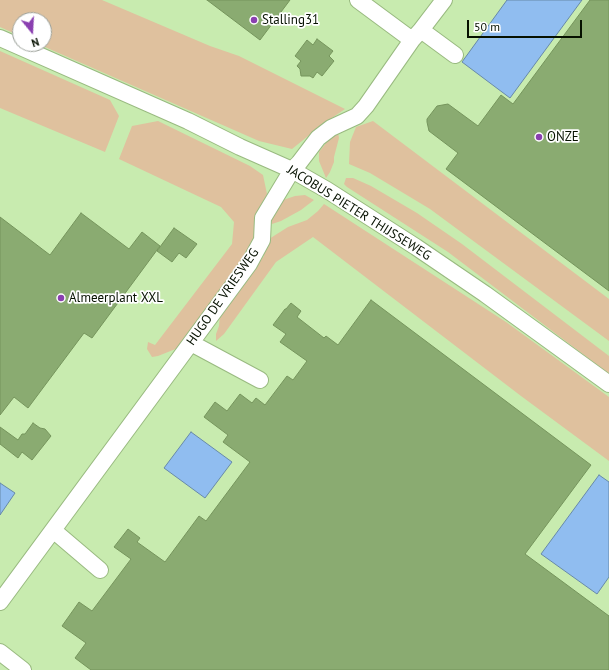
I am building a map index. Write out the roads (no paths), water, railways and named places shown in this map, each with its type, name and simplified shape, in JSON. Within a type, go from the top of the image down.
[{"type":"street","points":[[358,0],[416,35],[455,55]]},
{"type":"street","name":"HUGO DE VRIESWEG","points":[[0,602],[249,264],[262,240],[263,218],[292,170],[318,138],[331,128],[357,116],[366,106],[416,35],[444,0]]},
{"type":"street","name":"JACOBUS PIETER THIJSSEWEG","points":[[0,38],[188,121],[240,147],[292,170],[327,190],[416,247],[485,294],[609,384]]},
{"type":"street","points":[[191,343],[260,380]]},
{"type":"street","points":[[53,530],[100,570]]},
{"type":"street","points":[[0,652],[23,670]]},
{"type":"water","points":[[507,0],[582,0],[510,98],[462,62]]},
{"type":"water","points":[[191,432],[232,462],[205,498],[164,468]]},
{"type":"water","points":[[599,475],[609,482],[609,577],[597,594],[541,554]]},
{"type":"water","points":[[0,483],[15,493],[0,515]]},
{"type":"place","name":"Stalling31","points":[[254,20]]},
{"type":"place","name":"ONZE","points":[[539,137]]},
{"type":"place","name":"Almeerplant XXL","points":[[61,298]]}]
